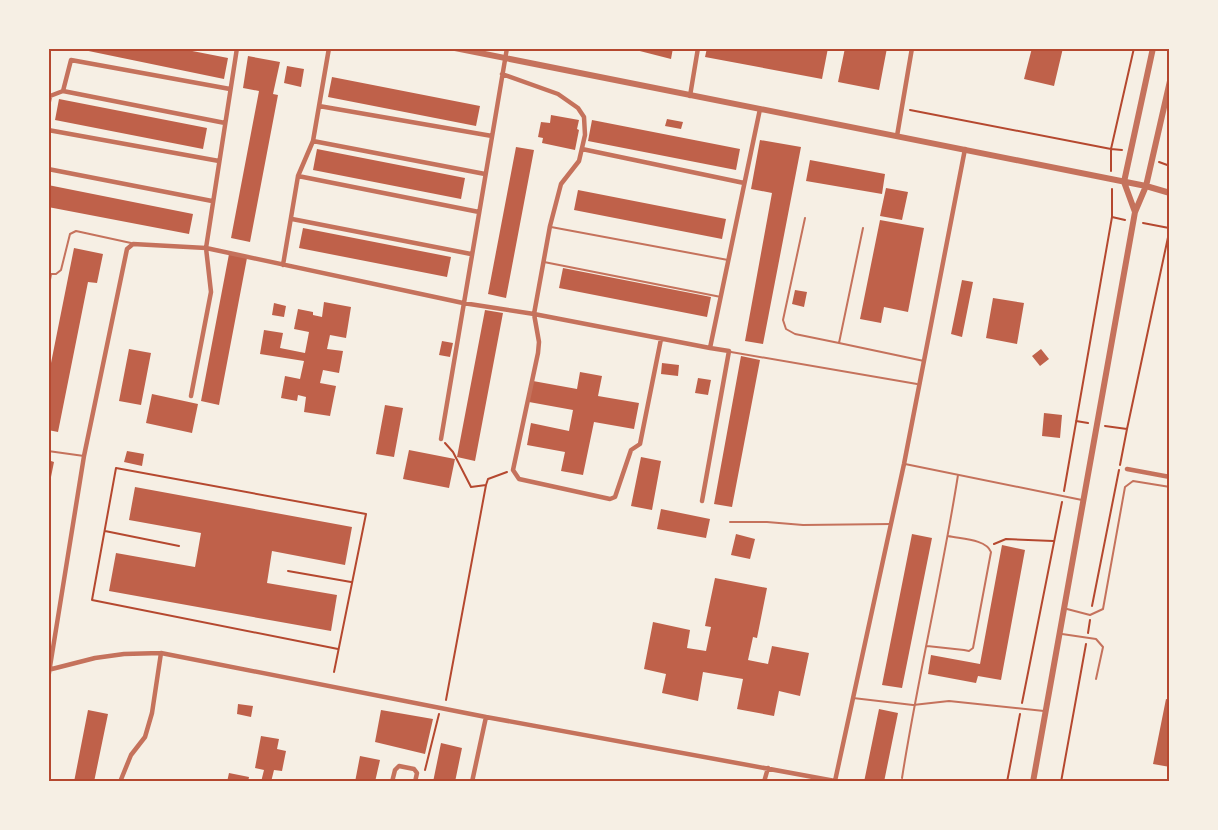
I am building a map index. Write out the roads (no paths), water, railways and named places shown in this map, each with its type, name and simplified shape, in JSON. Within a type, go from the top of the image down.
[{"type":"street","points":[[191,396],[211,292],[206,248],[237,48]]},
{"type":"street","points":[[284,265],[298,176],[313,141],[329,48]]},
{"type":"street","points":[[455,48],[965,149],[1146,186],[1170,193]]},
{"type":"street","points":[[441,439],[507,48]]},
{"type":"street","points":[[690,96],[698,48]]},
{"type":"street","points":[[897,136],[912,48]]},
{"type":"street","points":[[1135,212],[1124,182],[1153,48]]},
{"type":"street","points":[[63,91],[71,60],[230,89]]},
{"type":"street","points":[[502,74],[558,94],[578,108],[584,117],[585,126],[579,161],[561,184],[550,226],[534,314],[539,342],[538,353],[513,470],[519,479],[610,499],[615,496],[631,450],[640,444],[661,339]]},
{"type":"street","points":[[1033,782],[1135,212],[1146,186],[1153,160],[1170,81]]},
{"type":"street","points":[[48,106],[50,96],[63,91],[225,123]]},
{"type":"street","points":[[319,106],[492,136]]},
{"type":"street","points":[[710,348],[760,109]]},
{"type":"street","points":[[48,130],[219,161]]},
{"type":"street","points":[[313,141],[485,174]]},
{"type":"street","points":[[582,149],[744,183]]},
{"type":"street","points":[[49,670],[95,658],[160,653],[835,782],[904,464],[965,149]]},
{"type":"street","points":[[48,169],[212,201]]},
{"type":"street","points":[[298,176],[479,212]]},
{"type":"street","points":[[292,219],[471,254]]},
{"type":"street","points":[[48,679],[84,456],[126,249],[133,244],[206,248],[463,303],[729,351],[702,501]]},
{"type":"street","points":[[1127,469],[1170,477]]},
{"type":"street","points":[[120,782],[131,754],[145,737],[152,713],[160,653]]},
{"type":"street","points":[[472,782],[486,717]]},
{"type":"street","points":[[393,782],[395,770],[399,766],[414,769],[417,773],[416,782]]},
{"type":"street","points":[[764,782],[768,768]]},
{"type":"lane","points":[[805,218],[783,320],[786,329],[795,334],[924,361]]},
{"type":"lane","points":[[550,226],[728,260]]},
{"type":"lane","points":[[838,343],[863,228]]},
{"type":"lane","points":[[48,291],[50,274],[61,270],[70,234],[76,231],[133,244]]},
{"type":"lane","points":[[544,262],[721,297]]},
{"type":"lane","points":[[729,351],[920,385]]},
{"type":"lane","points":[[48,451],[84,456]]},
{"type":"lane","points":[[904,464],[1084,501]]},
{"type":"lane","points":[[902,778],[913,705],[927,646],[958,475]]},
{"type":"lane","points":[[1064,608],[1090,615],[1103,609],[1125,487],[1133,481],[1170,487]]},
{"type":"lane","points":[[730,522],[803,525],[891,524]]},
{"type":"lane","points":[[927,646],[964,651],[973,648],[991,552],[989,547],[983,544],[948,536]]},
{"type":"lane","points":[[1059,633],[1096,639],[1103,647],[1096,679]]},
{"type":"lane","points":[[853,698],[913,705],[949,701],[1044,711]]}]
